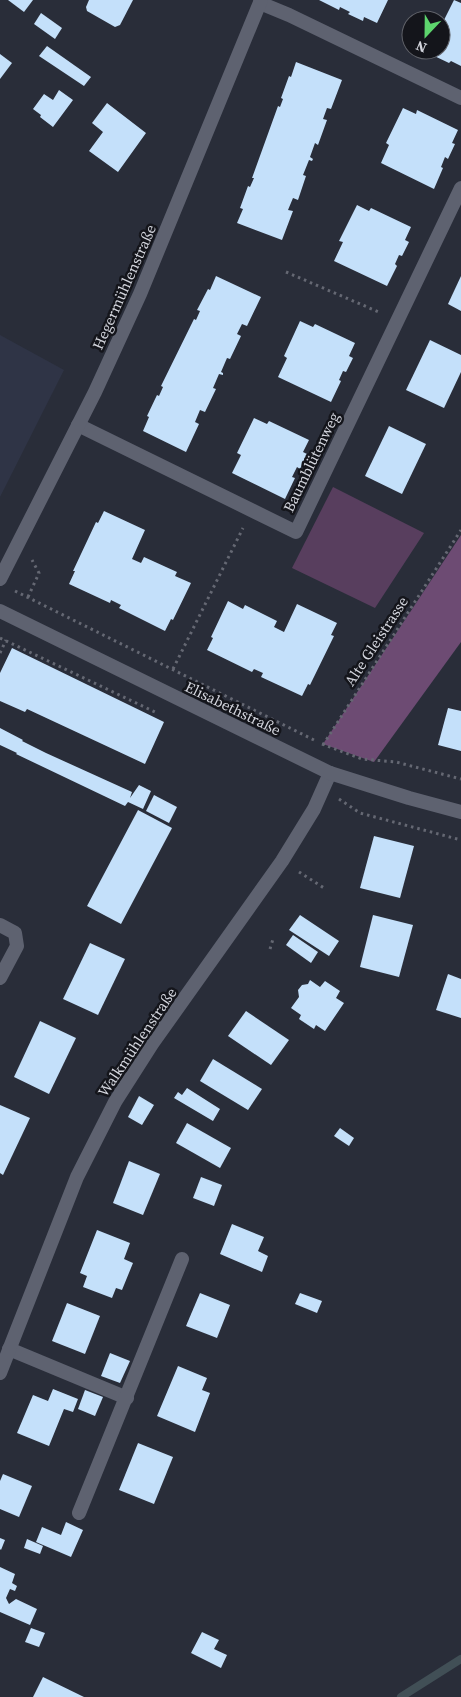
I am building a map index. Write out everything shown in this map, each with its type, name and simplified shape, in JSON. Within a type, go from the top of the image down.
[{"type":"street","points":[[260,2],[461,98]]},
{"type":"street","name":"Hegermühlenstraße","points":[[4,583],[140,294],[260,2]]},
{"type":"street","name":"Baumblütenweg","points":[[78,425],[296,532],[461,188]]},
{"type":"street","name":"Elisabethstraße","points":[[0,611],[330,773],[461,812]]},
{"type":"street","name":"Walkmühlenstraße","points":[[0,1373],[77,1177],[115,1102],[152,1044],[282,860],[314,809],[330,773]]},
{"type":"street","points":[[0,925],[15,933],[17,946],[0,978]]},
{"type":"street","points":[[79,1513],[182,1259]]},
{"type":"street","points":[[9,1349],[126,1398]]},
{"type":"path","points":[[286,272],[397,321]]},
{"type":"path","points":[[173,669],[252,510]]},
{"type":"path","name":"Alte Gleistrasse","points":[[310,764],[461,530]]},
{"type":"path","points":[[4,583],[323,745],[362,759],[396,762],[461,779]]},
{"type":"path","points":[[282,860],[324,888]]},
{"type":"path","points":[[270,950],[273,939]]},
{"type":"shaded area","points":[[0,335],[64,370],[0,497]]},
{"type":"shaded area","points":[[333,487],[424,533],[375,608],[292,568]]},
{"type":"shaded area","points":[[461,535],[461,642],[374,762],[323,744]]},
{"type":"building","points":[[8,0],[33,0],[24,12]]},
{"type":"building","points":[[89,0],[133,0],[120,25],[115,27],[87,11],[86,7]]},
{"type":"building","points":[[319,0],[388,0],[377,23],[364,17],[363,21],[348,14],[350,12],[340,7],[339,10]]},
{"type":"building","points":[[454,0],[461,3],[461,66],[451,61],[449,63],[443,60],[451,60],[451,10],[449,10]]},
{"type":"building","points":[[41,13],[62,28],[55,39],[34,24]]},
{"type":"building","points":[[47,46],[91,77],[84,86],[39,56]]},
{"type":"building","points":[[0,54],[12,63],[0,79]]},
{"type":"building","points":[[296,62],[342,80],[331,109],[327,108],[323,119],[327,120],[318,145],[315,143],[310,157],[313,159],[312,161],[309,160],[303,175],[306,176],[298,200],[293,198],[288,210],[293,211],[282,240],[237,223],[243,209],[240,208],[248,186],[250,187],[254,178],[252,178],[278,106],[280,107],[283,99],[281,98],[289,76],[291,77]]},
{"type":"building","points":[[59,90],[73,100],[53,127],[33,109],[44,94],[53,100]]},
{"type":"building","points":[[107,103],[146,133],[118,172],[89,151],[103,132],[92,123]]},
{"type":"building","points":[[403,108],[416,114],[417,110],[458,130],[452,143],[455,144],[448,159],[445,157],[441,167],[443,168],[434,189],[381,163],[389,145],[386,143]]},
{"type":"building","points":[[357,205],[369,211],[371,208],[411,227],[405,240],[409,242],[402,256],[399,255],[395,264],[397,266],[387,286],[334,261],[343,242],[339,241]]},
{"type":"building","points":[[216,276],[261,297],[247,326],[242,324],[237,334],[241,336],[230,359],[227,358],[221,372],[223,375],[219,374],[213,388],[216,389],[205,412],[200,410],[195,422],[199,424],[186,452],[143,431],[149,417],[147,416],[163,387],[161,386],[194,319],[196,320],[200,311],[197,310],[208,289],[210,290]]},
{"type":"building","points":[[461,276],[461,311],[448,304]]},
{"type":"building","points":[[300,321],[313,327],[315,324],[355,343],[349,356],[353,358],[346,372],[343,371],[339,380],[341,381],[331,402],[278,377],[287,358],[284,356]]},
{"type":"building","points":[[430,340],[461,355],[461,372],[444,408],[406,390]]},
{"type":"building","points":[[254,418],[267,424],[269,421],[309,440],[303,452],[307,454],[300,469],[297,467],[292,477],[295,478],[285,499],[232,473],[241,455],[237,453]]},
{"type":"building","points":[[389,426],[426,444],[402,494],[365,476]]},
{"type":"building","points":[[104,511],[145,530],[132,559],[141,563],[144,557],[177,572],[175,576],[191,583],[173,620],[171,619],[165,631],[119,608],[121,605],[111,600],[110,603],[69,584],[75,571],[73,571],[96,522],[98,523]]},
{"type":"building","points":[[228,601],[243,609],[245,605],[277,621],[274,627],[284,632],[297,604],[337,623],[331,635],[334,636],[310,685],[308,684],[302,696],[261,677],[263,673],[254,669],[252,672],[207,650]]},
{"type":"building","points":[[12,648],[164,722],[145,764],[27,709],[25,712],[0,701],[0,673]]},
{"type":"building","points":[[448,708],[461,711],[461,751],[438,745]]},
{"type":"building","points":[[0,728],[46,753],[132,792],[130,798],[139,785],[151,791],[143,809],[128,802],[125,806],[0,745]]},
{"type":"building","points":[[154,795],[177,807],[169,823],[146,811]]},
{"type":"building","points":[[138,810],[172,828],[121,924],[87,906]]},
{"type":"building","points":[[374,836],[414,846],[400,898],[360,888]]},
{"type":"building","points":[[300,915],[339,941],[329,956],[289,930]]},
{"type":"building","points":[[373,915],[413,925],[399,977],[360,967]]},
{"type":"building","points":[[293,935],[318,952],[311,963],[286,945]]},
{"type":"building","points":[[90,943],[125,959],[98,1015],[63,999]]},
{"type":"building","points":[[448,974],[461,979],[461,1018],[436,1010]]},
{"type":"building","points":[[310,980],[320,987],[325,981],[340,991],[336,998],[344,1003],[325,1031],[316,1025],[314,1029],[299,1019],[301,1015],[291,1008],[299,997],[298,990],[302,985],[308,984]]},
{"type":"building","points":[[246,1011],[289,1040],[271,1065],[228,1036]]},
{"type":"building","points":[[40,1021],[76,1038],[49,1094],[14,1077]]},
{"type":"building","points":[[213,1059],[262,1089],[248,1110],[200,1081]]},
{"type":"building","points":[[187,1088],[220,1109],[213,1121],[174,1098],[178,1092],[182,1095]]},
{"type":"building","points":[[139,1096],[154,1105],[142,1125],[128,1117]]},
{"type":"building","points":[[0,1105],[30,1118],[3,1175],[0,1173]]},
{"type":"building","points":[[187,1123],[231,1148],[220,1168],[176,1143]]},
{"type":"building","points":[[340,1128],[354,1138],[349,1146],[334,1136]]},
{"type":"building","points":[[129,1161],[160,1174],[143,1215],[113,1203]]},
{"type":"building","points":[[201,1177],[222,1185],[214,1206],[193,1198]]},
{"type":"building","points":[[232,1224],[264,1237],[258,1251],[268,1256],[262,1272],[220,1254]]},
{"type":"building","points":[[97,1230],[130,1243],[124,1259],[133,1263],[122,1290],[116,1288],[112,1298],[83,1287],[87,1276],[80,1273]]},
{"type":"building","points":[[200,1293],[230,1305],[217,1338],[186,1326]]},
{"type":"building","points":[[300,1293],[322,1301],[317,1313],[295,1304]]},
{"type":"building","points":[[67,1303],[100,1316],[85,1354],[52,1341]]},
{"type":"building","points":[[110,1353],[130,1361],[120,1383],[101,1376]]},
{"type":"building","points":[[178,1366],[207,1378],[202,1390],[210,1393],[195,1432],[157,1416]]},
{"type":"building","points":[[53,1389],[78,1399],[73,1412],[64,1409],[49,1446],[17,1433],[33,1395],[48,1401]]},
{"type":"building","points":[[85,1390],[103,1397],[95,1416],[78,1409]]},
{"type":"building","points":[[138,1443],[173,1457],[154,1504],[119,1490]]},
{"type":"building","points":[[3,1474],[32,1486],[19,1517],[0,1509],[0,1481]]},
{"type":"building","points":[[66,1522],[83,1530],[71,1557],[36,1542],[42,1527],[61,1535]]},
{"type":"building","points":[[0,1538],[5,1540],[1,1550],[0,1549]]},
{"type":"building","points":[[27,1539],[43,1546],[40,1554],[24,1548]]},
{"type":"building","points":[[0,1567],[15,1574],[12,1583],[17,1586],[15,1591],[10,1589],[6,1598],[9,1604],[16,1599],[37,1609],[30,1625],[0,1612]]},
{"type":"building","points":[[31,1628],[45,1633],[39,1647],[25,1642]]},
{"type":"building","points":[[202,1632],[219,1640],[214,1649],[227,1655],[221,1668],[191,1653]]},
{"type":"building","points":[[43,1677],[84,1697],[33,1697]]},
{"type":"waterway","points":[[401,1697],[461,1659]]}]
